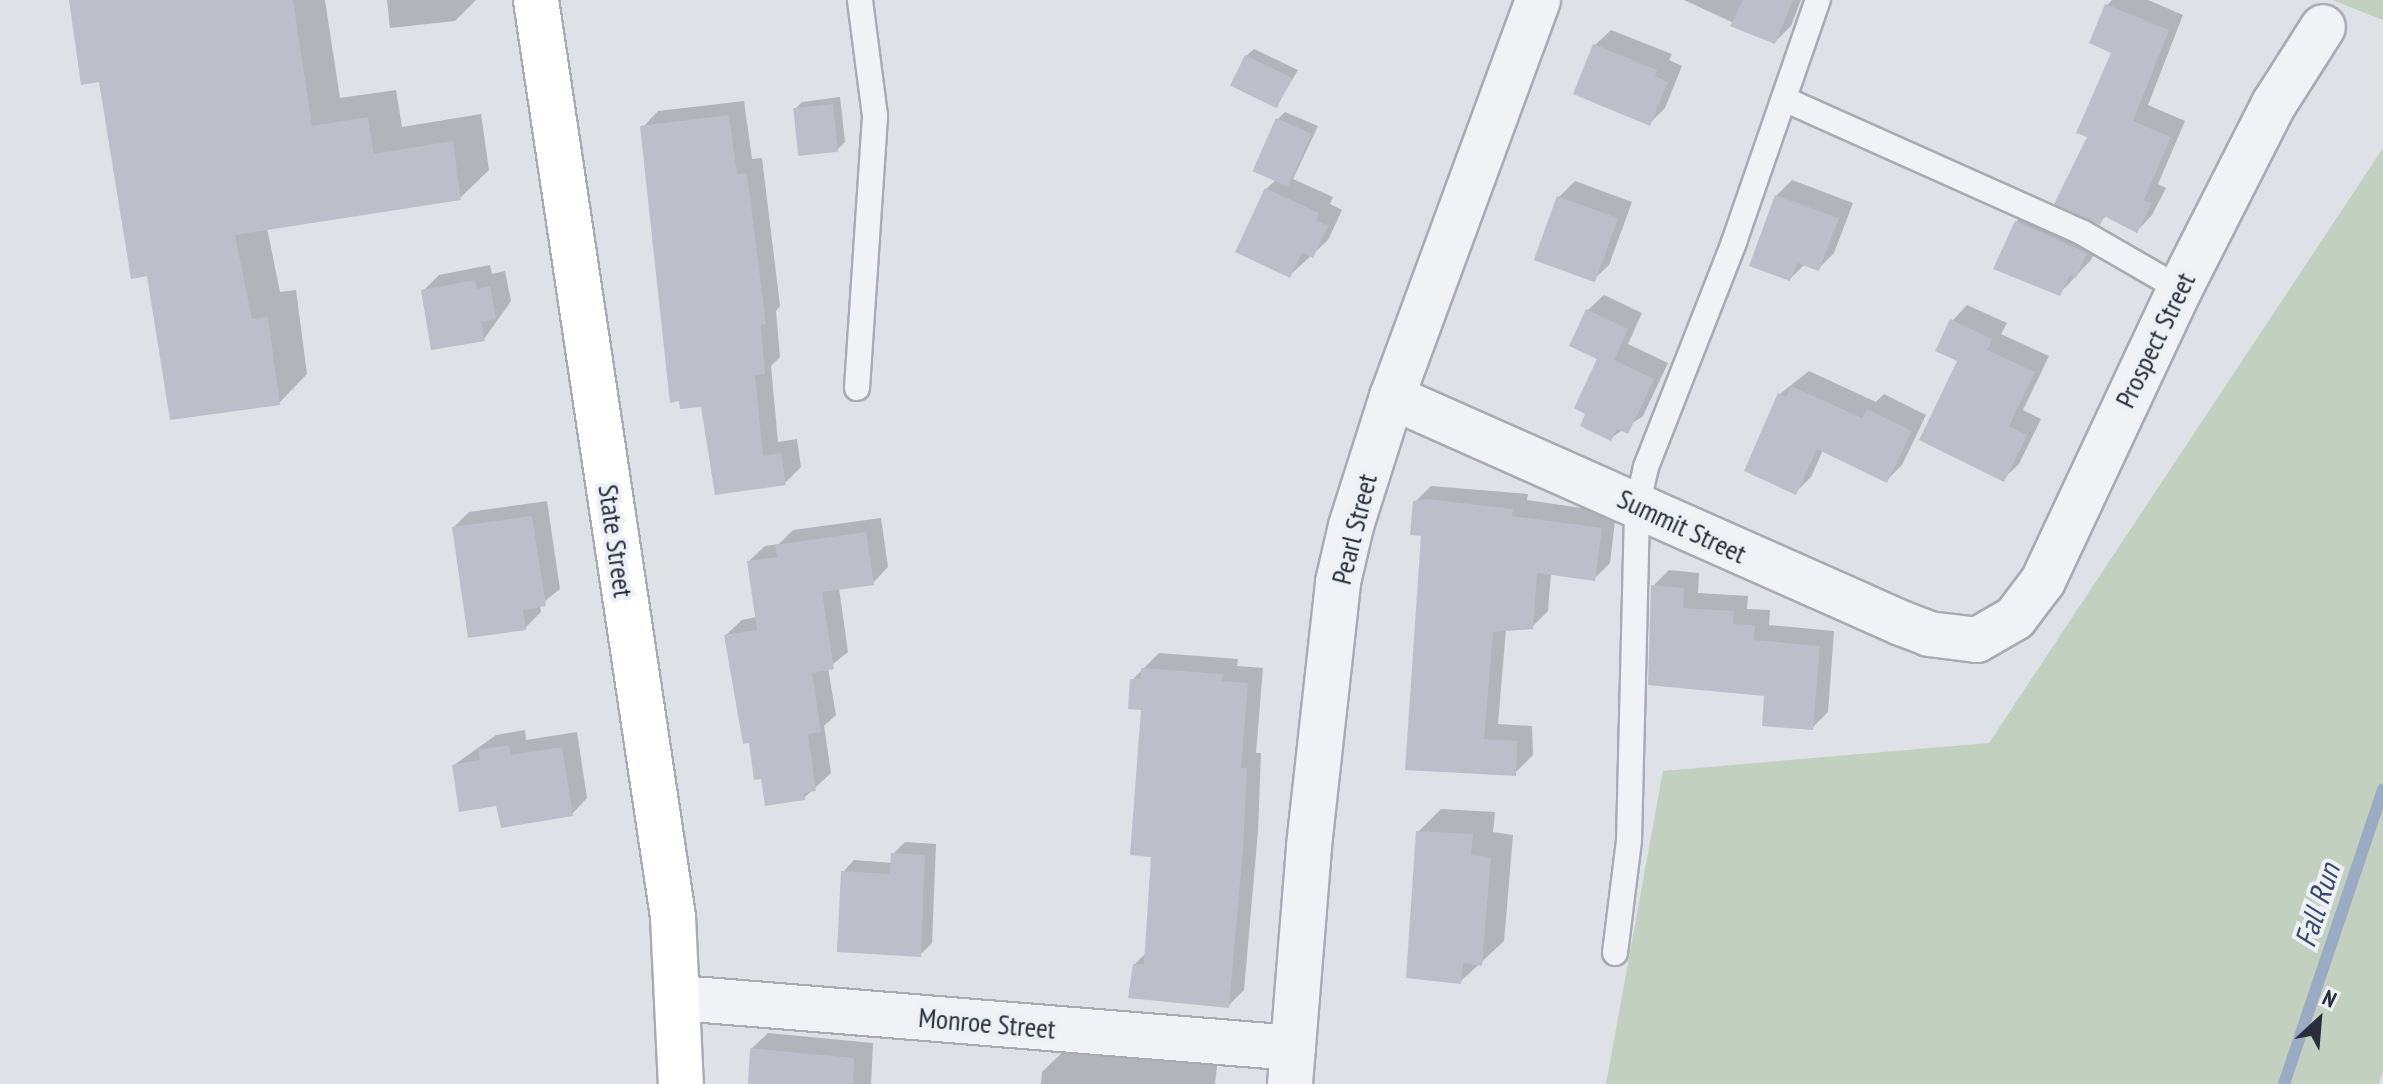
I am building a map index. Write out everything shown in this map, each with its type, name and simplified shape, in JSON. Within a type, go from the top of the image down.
[{"type":"main road","name":"State Street","points":[[536,0],[673,917],[680,998],[681,1084]]},
{"type":"street","name":"Pearl Street","points":[[1292,1066],[1338,582],[1392,397],[1538,0]]},
{"type":"street","name":"Prospect Street","points":[[1977,640],[2015,618],[2043,581],[2180,289],[2274,104],[2323,27]]},
{"type":"street","name":"Summit Street","points":[[1392,397],[1901,623],[1929,634],[1977,640]]},
{"type":"street","name":"Monroe Street","points":[[680,998],[1292,1066]]},
{"type":"lane","points":[[857,388],[875,116],[860,0]]},
{"type":"lane","points":[[1615,953],[1629,840],[1637,507],[1646,467],[1818,0]]},
{"type":"lane","points":[[1784,99],[2083,233],[2180,289]]},
{"type":"green space","points":[[2332,0],[2383,0],[2383,20]]},
{"type":"green space","points":[[2383,148],[2383,1071],[2379,1084],[1606,1084],[1663,771],[1989,743]]},
{"type":"building","points":[[69,0],[293,0],[312,126],[368,117],[374,154],[453,141],[461,200],[235,235],[252,319],[268,317],[280,405],[170,420],[147,276],[131,279],[99,82],[81,85]]},
{"type":"building","points":[[1743,0],[1793,0],[1775,44],[1730,26]]},
{"type":"building","points":[[2105,4],[2169,30],[2133,121],[2171,137],[2144,200],[2152,203],[2137,233],[2104,216],[2100,225],[2054,204],[2087,137],[2076,133],[2111,53],[2089,43]]},
{"type":"building","points":[[1593,44],[1657,70],[1655,76],[1668,82],[1650,126],[1573,94]]},
{"type":"building","points":[[1245,55],[1292,78],[1277,108],[1230,86]]},
{"type":"building","points":[[833,104],[838,152],[798,156],[793,108]]},
{"type":"building","points":[[729,115],[737,174],[747,173],[766,324],[761,325],[765,374],[755,375],[763,456],[781,453],[786,485],[715,495],[701,407],[680,409],[679,401],[670,403],[640,126]]},
{"type":"building","points":[[1276,118],[1312,134],[1288,187],[1252,171]]},
{"type":"building","points":[[1265,188],[1319,213],[1316,220],[1328,226],[1313,258],[1302,252],[1290,278],[1235,252]]},
{"type":"building","points":[[1775,195],[1839,218],[1819,271],[1797,263],[1790,281],[1749,266]]},
{"type":"building","points":[[1557,196],[1618,218],[1595,282],[1534,260]]},
{"type":"building","points":[[2015,221],[2087,253],[2076,278],[2070,275],[2060,296],[1993,269]]},
{"type":"building","points":[[475,280],[477,289],[490,286],[496,319],[481,322],[485,341],[431,350],[421,290]]},
{"type":"building","points":[[1586,309],[1628,329],[1614,360],[1654,379],[1628,434],[1617,429],[1611,441],[1580,426],[1585,414],[1574,408],[1597,359],[1569,346]]},
{"type":"building","points":[[1950,319],[1992,339],[1987,350],[2035,372],[2009,426],[2027,435],[2004,482],[1919,440],[1957,361],[1935,351]]},
{"type":"building","points":[[1791,386],[1862,418],[1867,409],[1912,431],[1887,483],[1817,449],[1796,495],[1744,471],[1778,393],[1786,397]]},
{"type":"building","points":[[1427,499],[1513,509],[1512,516],[1602,528],[1595,581],[1537,573],[1533,629],[1493,632],[1484,739],[1517,741],[1516,776],[1405,770],[1421,536],[1410,535],[1413,501]]},
{"type":"building","points":[[532,516],[546,606],[523,610],[526,630],[468,638],[452,527]]},
{"type":"building","points":[[866,532],[874,585],[822,592],[834,669],[812,673],[821,732],[808,734],[816,791],[804,793],[805,800],[765,806],[761,779],[754,780],[749,743],[743,744],[724,635],[757,630],[747,561],[777,557],[775,545]]},
{"type":"building","points":[[1651,585],[1684,588],[1683,608],[1734,611],[1733,624],[1755,625],[1754,640],[1820,646],[1813,730],[1762,726],[1764,696],[1648,685]]},
{"type":"building","points":[[1141,668],[1223,674],[1222,681],[1248,683],[1241,768],[1247,768],[1243,848],[1229,1008],[1128,998],[1133,964],[1144,964],[1151,857],[1130,855],[1141,710],[1128,709],[1130,679],[1141,679]]},
{"type":"building","points":[[509,745],[511,755],[562,747],[573,816],[501,828],[496,806],[459,812],[452,765],[480,760],[478,750]]},
{"type":"building","points":[[1416,831],[1473,834],[1471,855],[1491,857],[1482,966],[1463,963],[1461,984],[1406,978]]},
{"type":"building","points":[[891,853],[925,855],[921,957],[837,952],[841,871],[890,874]]},
{"type":"building","points":[[750,1048],[854,1058],[853,1084],[748,1084]]},
{"type":"waterway","name":"Fall Run","points":[[2284,1084],[2383,789]]}]
